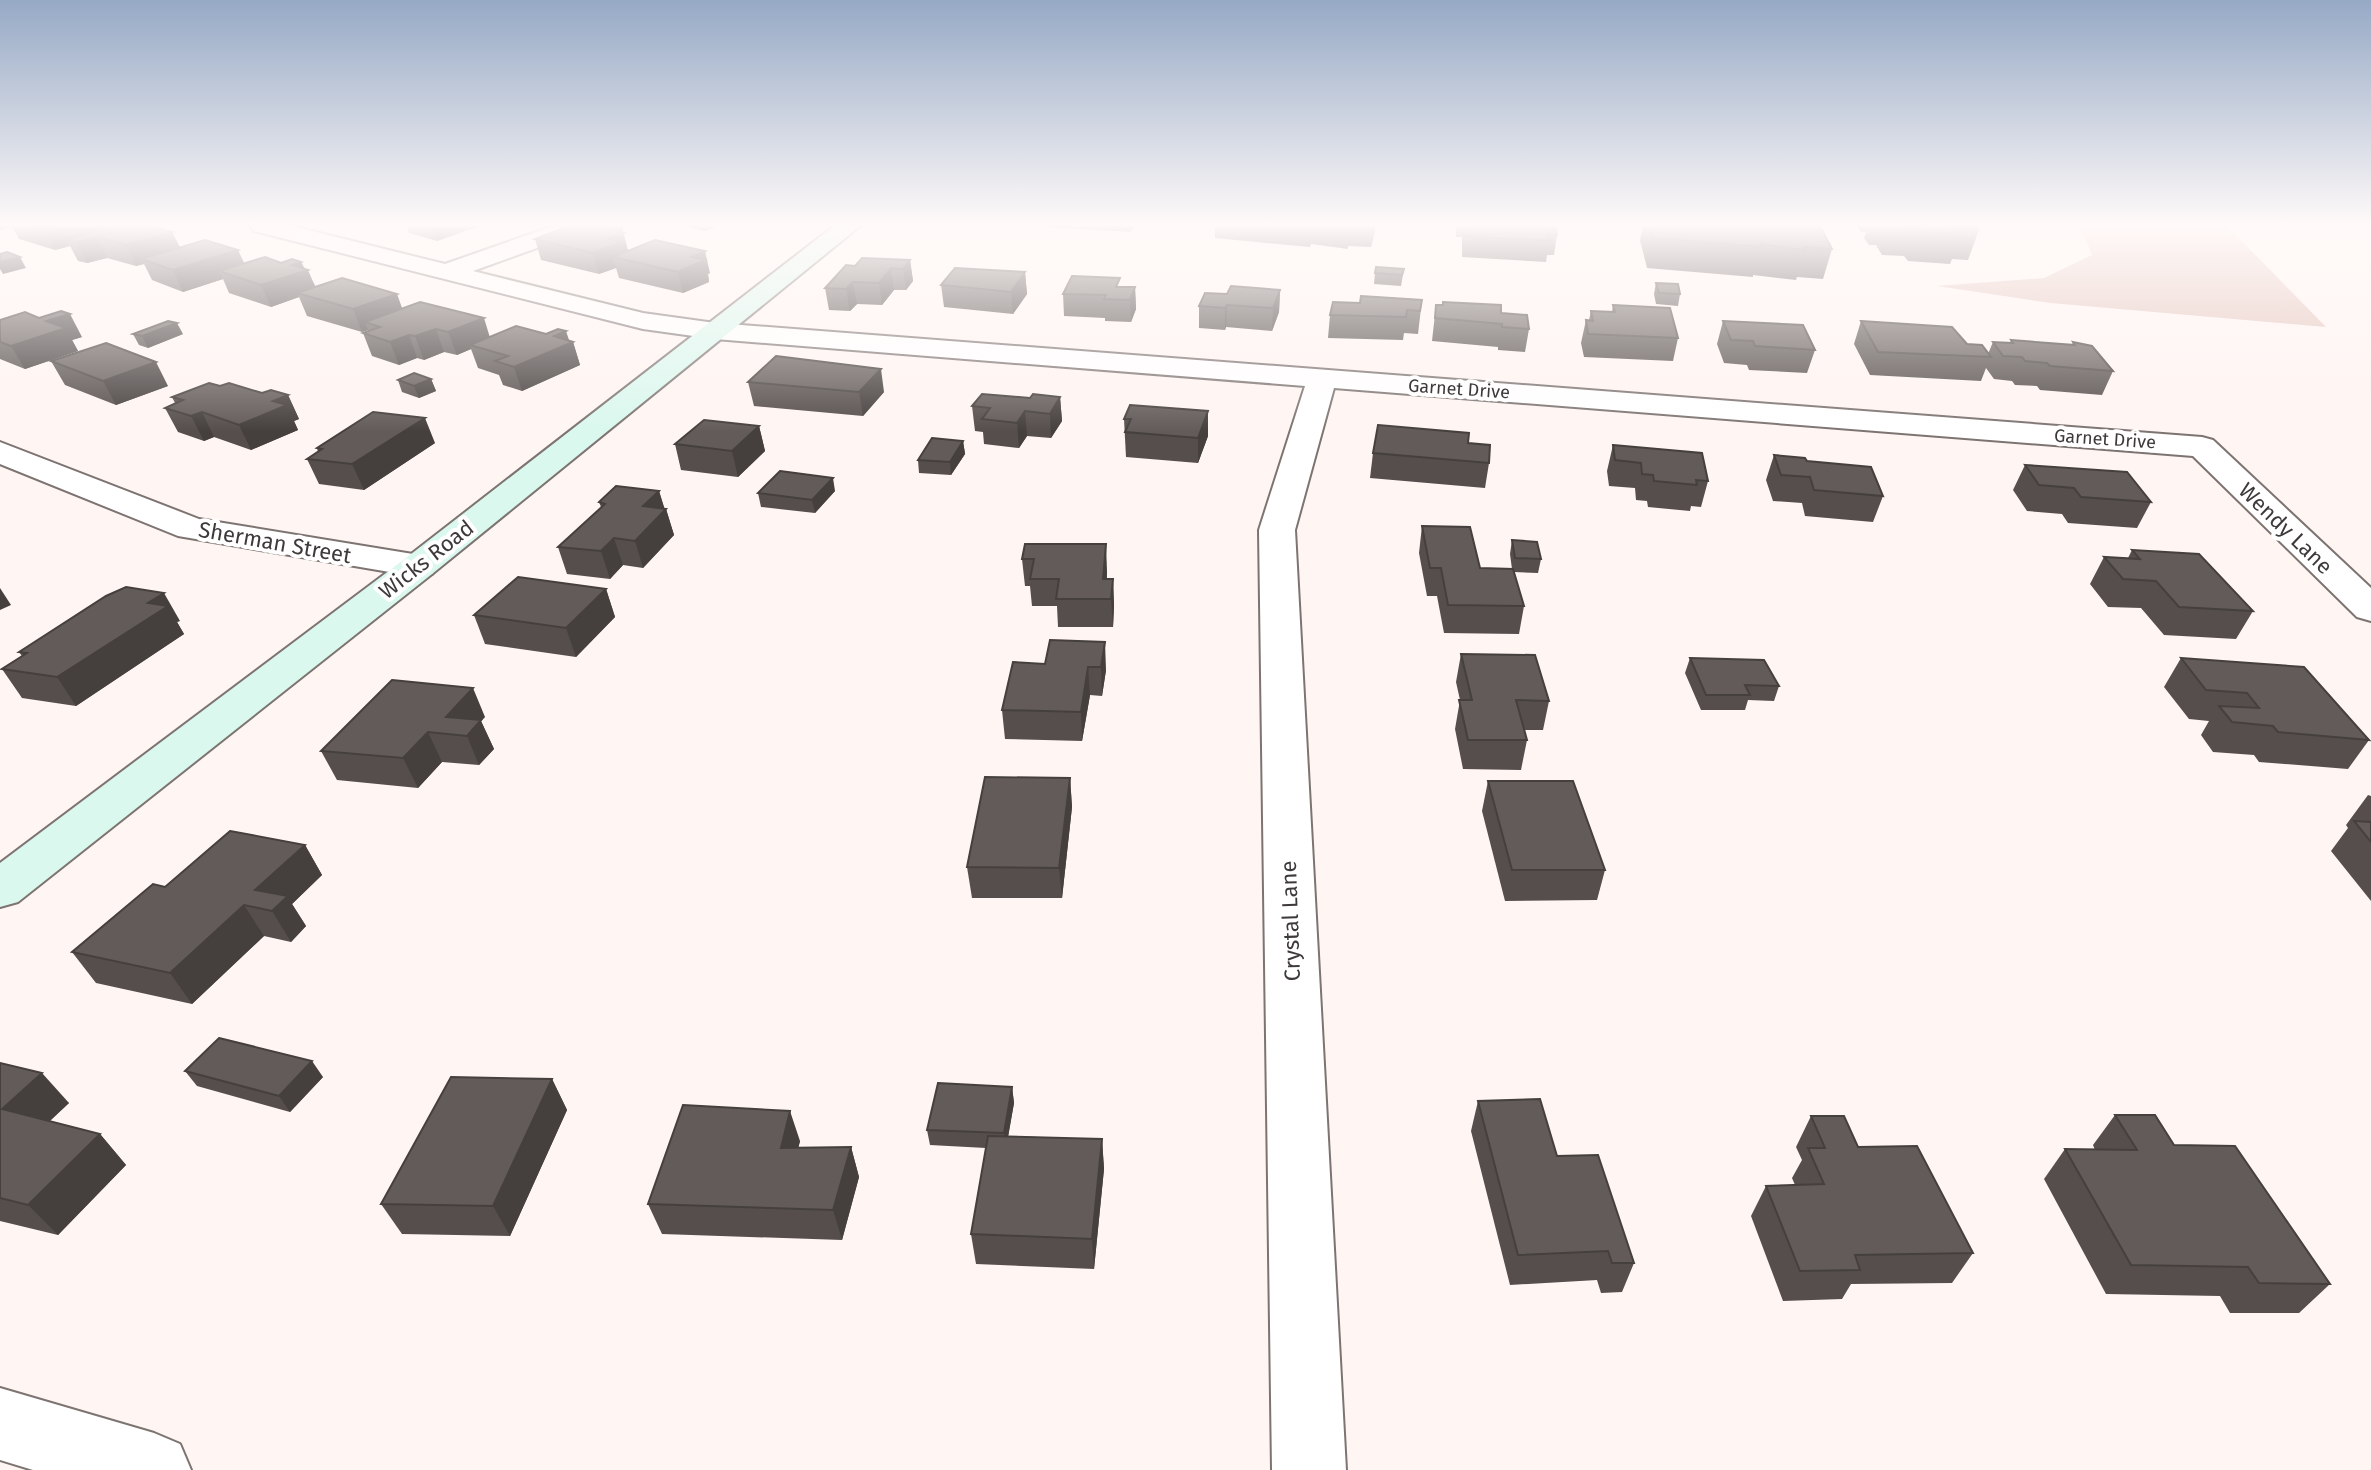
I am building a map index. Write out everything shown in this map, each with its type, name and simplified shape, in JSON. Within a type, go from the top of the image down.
[{"type":"main road","name":"Wicks Road","points":[[0,889],[419,566],[761,295]]},
{"type":"street","name":"Garnet Drive","points":[[537,295],[643,321],[715,331],[2202,447]]},
{"type":"street","name":"Crystal Lane","points":[[1309,1470],[1277,530],[1322,378]]},
{"type":"street","name":"Wendy Lane","points":[[2202,447],[2371,609]]},
{"type":"street","name":"Sherman Street","points":[[0,452],[191,528],[419,566]]},
{"type":"street","points":[[0,1424],[154,1470]]},
{"type":"shaded area","points":[[1995,295],[2294,295],[2326,327],[2051,303]]},
{"type":"building","points":[[303,295],[395,295],[353,309]]},
{"type":"building","points":[[1089,295],[1132,295],[1130,300],[1104,299],[1106,295]]},
{"type":"building","points":[[1204,295],[1278,295],[1273,308],[1199,306]]},
{"type":"building","points":[[1361,296],[1422,300],[1420,311],[1407,310],[1406,317],[1330,315],[1333,302],[1360,303]]},
{"type":"building","points":[[420,302],[484,318],[448,332],[436,329],[390,342],[363,333],[380,327],[365,322]]},
{"type":"building","points":[[1443,302],[1501,305],[1501,313],[1527,315],[1529,329],[1435,318],[1436,305],[1443,305]]},
{"type":"building","points":[[1613,305],[1670,308],[1678,338],[1588,334],[1586,320],[1593,321],[1591,311],[1615,312]]},
{"type":"building","points":[[61,311],[70,314],[46,321],[66,328],[11,346],[0,342],[0,320],[25,312],[39,318]]},
{"type":"building","points":[[168,321],[177,323],[142,336],[133,334]]},
{"type":"building","points":[[1723,321],[1803,325],[1815,350],[1755,346],[1753,341],[1731,340]]},
{"type":"building","points":[[1861,321],[1952,327],[1967,344],[1982,345],[1991,357],[1878,352]]},
{"type":"building","points":[[516,326],[546,334],[558,329],[566,331],[554,336],[573,342],[514,367],[495,361],[508,356],[470,345]]},
{"type":"building","points":[[2011,340],[2075,345],[2073,342],[2092,346],[2113,371],[2050,366],[2025,361],[2022,357],[2003,356],[1993,342],[2013,343]]},
{"type":"building","points":[[106,343],[156,362],[103,381],[51,361]]},
{"type":"building","points":[[776,356],[881,369],[859,392],[748,382]]},
{"type":"building","points":[[414,373],[431,379],[414,386],[398,380]]},
{"type":"building","points":[[209,383],[220,386],[229,383],[262,393],[271,390],[288,395],[273,401],[287,405],[239,425],[202,412],[191,416],[165,408],[183,400],[172,397]]},
{"type":"building","points":[[982,394],[1060,397],[1050,414],[1025,411],[1017,423],[982,419],[990,408],[972,406]]},
{"type":"building","points":[[1130,405],[1208,411],[1198,438],[1125,432],[1131,419],[1124,419]]},
{"type":"building","points":[[373,412],[425,418],[352,464],[307,459],[322,449],[317,448]]},
{"type":"building","points":[[704,420],[759,426],[732,451],[675,444]]},
{"type":"building","points":[[1378,425],[1469,433],[1468,443],[1490,445],[1489,463],[1373,453]]},
{"type":"building","points":[[932,438],[963,441],[950,462],[918,460]]},
{"type":"building","points":[[1613,445],[1702,453],[1708,481],[1696,480],[1697,485],[1654,481],[1653,475],[1642,474],[1641,463],[1615,460]]},
{"type":"building","points":[[1774,455],[1871,467],[1883,496],[1814,490],[1810,477],[1781,475]]},
{"type":"building","points":[[2025,465],[2127,472],[2151,502],[2081,497],[2074,488],[2039,485]]},
{"type":"building","points":[[780,471],[833,478],[812,500],[758,493]]},
{"type":"building","points":[[616,486],[659,491],[643,506],[666,509],[635,541],[614,538],[601,551],[558,547],[605,504],[599,502]]},
{"type":"building","points":[[1422,526],[1470,527],[1480,568],[1513,569],[1524,606],[1448,605],[1441,568],[1430,568]]},
{"type":"building","points":[[1512,540],[1537,542],[1541,559],[1515,558]]},
{"type":"building","points":[[1025,544],[1106,544],[1103,579],[1113,579],[1111,599],[1056,599],[1059,579],[1030,579],[1034,559],[1022,559]]},
{"type":"building","points":[[2132,550],[2199,554],[2253,611],[2179,607],[2156,581],[2123,579],[2104,557],[2140,559]]},
{"type":"building","points":[[518,577],[606,589],[566,628],[474,615]]},
{"type":"building","points":[[126,587],[164,593],[148,603],[168,606],[57,677],[2,669],[27,653],[19,652],[106,596]]},
{"type":"building","points":[[1050,640],[1105,642],[1101,667],[1088,667],[1081,712],[1002,710],[1013,662],[1045,664]]},
{"type":"building","points":[[1461,654],[1535,655],[1549,701],[1516,700],[1527,740],[1468,740],[1459,700],[1472,700]]},
{"type":"building","points":[[1690,658],[1764,660],[1779,686],[1745,685],[1750,695],[1706,695]]},
{"type":"building","points":[[2181,658],[2304,667],[2369,740],[2278,732],[2273,726],[2232,722],[2219,706],[2259,708],[2247,693],[2206,690]]},
{"type":"building","points":[[392,680],[473,688],[446,717],[481,720],[467,736],[428,732],[403,758],[321,751]]},
{"type":"building","points":[[985,777],[1070,778],[1059,868],[967,867]]},
{"type":"building","points":[[1488,781],[1573,781],[1605,870],[1512,870]]},
{"type":"building","points":[[2354,821],[2371,822],[2371,842]]},
{"type":"building","points":[[230,831],[305,845],[255,890],[288,896],[272,911],[244,905],[170,973],[72,952],[153,884],[165,887]]},
{"type":"building","points":[[219,1038],[312,1061],[279,1096],[185,1071]]},
{"type":"building","points":[[0,1063],[42,1073],[2,1109],[100,1134],[28,1205],[0,1198]]},
{"type":"building","points":[[451,1077],[552,1079],[493,1206],[381,1204]]},
{"type":"building","points":[[938,1083],[1012,1087],[1004,1133],[927,1130]]},
{"type":"building","points":[[1540,1099],[1557,1156],[1598,1155],[1634,1263],[1612,1263],[1608,1251],[1518,1255],[1478,1101]]},
{"type":"building","points":[[683,1105],[790,1111],[781,1148],[851,1147],[833,1210],[648,1204]]},
{"type":"building","points":[[2115,1115],[2155,1115],[2174,1145],[2235,1146],[2330,1284],[2259,1283],[2248,1267],[2131,1265],[2065,1149],[2137,1150]]},
{"type":"building","points":[[1811,1116],[1844,1116],[1858,1147],[1917,1146],[1973,1253],[1855,1255],[1860,1270],[1800,1271],[1766,1186],[1824,1184],[1808,1148],[1825,1148]]},
{"type":"building","points":[[988,1136],[1102,1139],[1092,1239],[971,1234]]}]
